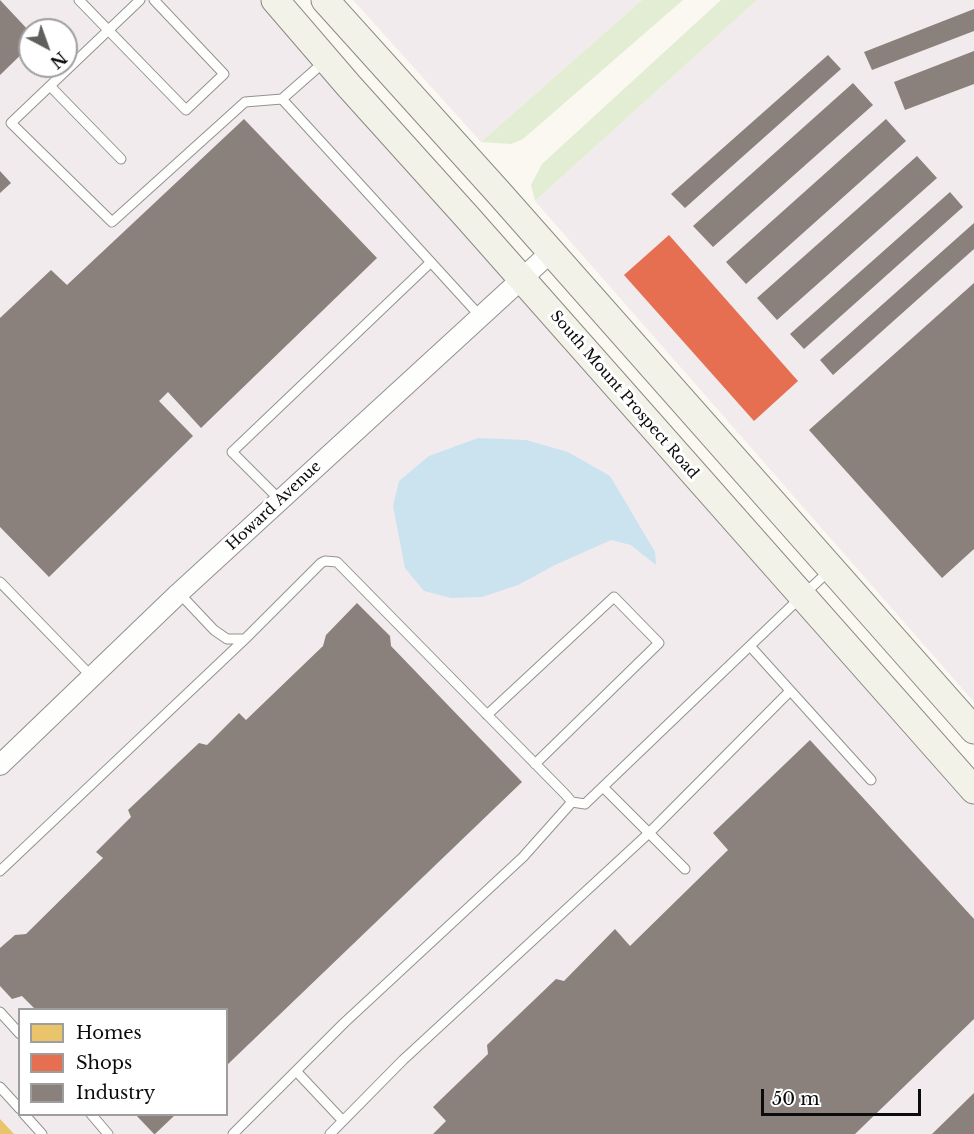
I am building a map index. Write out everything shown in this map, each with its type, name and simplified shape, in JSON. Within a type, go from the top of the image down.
[{"type":"main road","name":"South Mount Prospect Road","points":[[275,0],[974,790]]},
{"type":"main road","points":[[325,0],[831,569],[972,723]]},
{"type":"street","name":"Howard Avenue","points":[[0,765],[179,593],[551,252]]},
{"type":"lane","points":[[79,0],[186,110],[224,74],[154,0]]},
{"type":"lane","points":[[140,0],[11,123],[112,222],[245,102],[282,99],[327,60]]},
{"type":"lane","points":[[50,86],[121,159]]},
{"type":"lane","points":[[282,99],[480,316]]},
{"type":"lane","points":[[280,500],[232,452],[431,262]]},
{"type":"lane","points":[[0,871],[325,561],[337,562],[572,802],[585,804],[831,569]]},
{"type":"lane","points":[[0,582],[92,677]]},
{"type":"lane","points":[[179,593],[214,630],[227,639],[245,639]]},
{"type":"lane","points":[[487,715],[614,597],[659,643],[535,764]]},
{"type":"lane","points":[[750,646],[871,780]]},
{"type":"lane","points":[[330,1134],[403,1060],[649,833],[790,691]]},
{"type":"lane","points":[[603,788],[686,869]]},
{"type":"lane","points":[[233,1134],[344,1023],[523,857],[572,802]]},
{"type":"lane","points":[[0,1012],[18,1032]]},
{"type":"lane","points":[[296,1071],[343,1121]]},
{"type":"lane","points":[[0,1087],[18,1107]]},
{"type":"lane","points":[[26,1116],[42,1134]]},
{"type":"lane","points":[[93,1116],[108,1134]]},
{"type":"shaded area","points":[[0,0],[268,0],[974,801],[974,1134],[0,1134]]},
{"type":"shaded area","points":[[353,0],[642,0],[481,142]]},
{"type":"shaded area","points":[[757,0],[974,0],[974,702],[535,201]]},
{"type":"green space","points":[[642,0],[683,0],[523,139],[511,144],[481,142]]},
{"type":"green space","points":[[721,0],[757,0],[535,201],[531,185],[542,164]]},
{"type":"water","points":[[478,438],[526,440],[568,452],[610,476],[655,552],[656,565],[631,545],[611,540],[555,565],[518,585],[482,597],[451,598],[424,591],[405,568],[393,506],[399,481],[429,456]]},
{"type":"building: Homes","points":[[0,1119],[14,1134],[0,1134]]},
{"type":"building: Shops","points":[[669,235],[798,381],[754,421],[624,275]]},
{"type":"building: Industry","points":[[0,0],[18,19],[18,58],[0,75]]},
{"type":"building: Industry","points":[[974,9],[974,31],[872,70],[864,52]]},
{"type":"building: Industry","points":[[974,51],[974,84],[905,110],[894,82]]},
{"type":"building: Industry","points":[[828,55],[841,69],[685,208],[671,194]]},
{"type":"building: Industry","points":[[853,83],[873,105],[713,247],[693,226]]},
{"type":"building: Industry","points":[[244,119],[377,258],[201,428],[168,392],[159,401],[193,436],[49,577],[0,527],[0,318],[51,270],[67,285]]},
{"type":"building: Industry","points":[[886,119],[906,141],[746,284],[726,262]]},
{"type":"building: Industry","points":[[917,156],[937,178],[777,320],[757,298]]},
{"type":"building: Industry","points":[[0,171],[11,183],[0,193]]},
{"type":"building: Industry","points":[[950,192],[963,207],[804,349],[790,334]]},
{"type":"building: Industry","points":[[974,223],[974,249],[833,375],[820,360]]},
{"type":"building: Industry","points":[[974,283],[974,549],[942,578],[809,430]]},
{"type":"building: Industry","points":[[357,603],[390,636],[391,646],[522,782],[228,1064],[228,1008],[34,1008],[22,996],[12,999],[0,986],[0,948],[15,935],[26,934],[103,858],[96,852],[131,817],[128,810],[199,743],[207,745],[239,713],[246,720],[323,646],[326,635]]},
{"type":"building: Industry","points":[[810,740],[974,919],[974,1019],[855,1134],[433,1134],[446,1121],[433,1107],[488,1054],[487,1045],[556,979],[564,981],[615,929],[630,946],[728,850],[713,833]]},
{"type":"building: Industry","points":[[974,1093],[974,1134],[932,1134]]},
{"type":"building: Industry","points":[[137,1116],[174,1116],[155,1134]]}]
